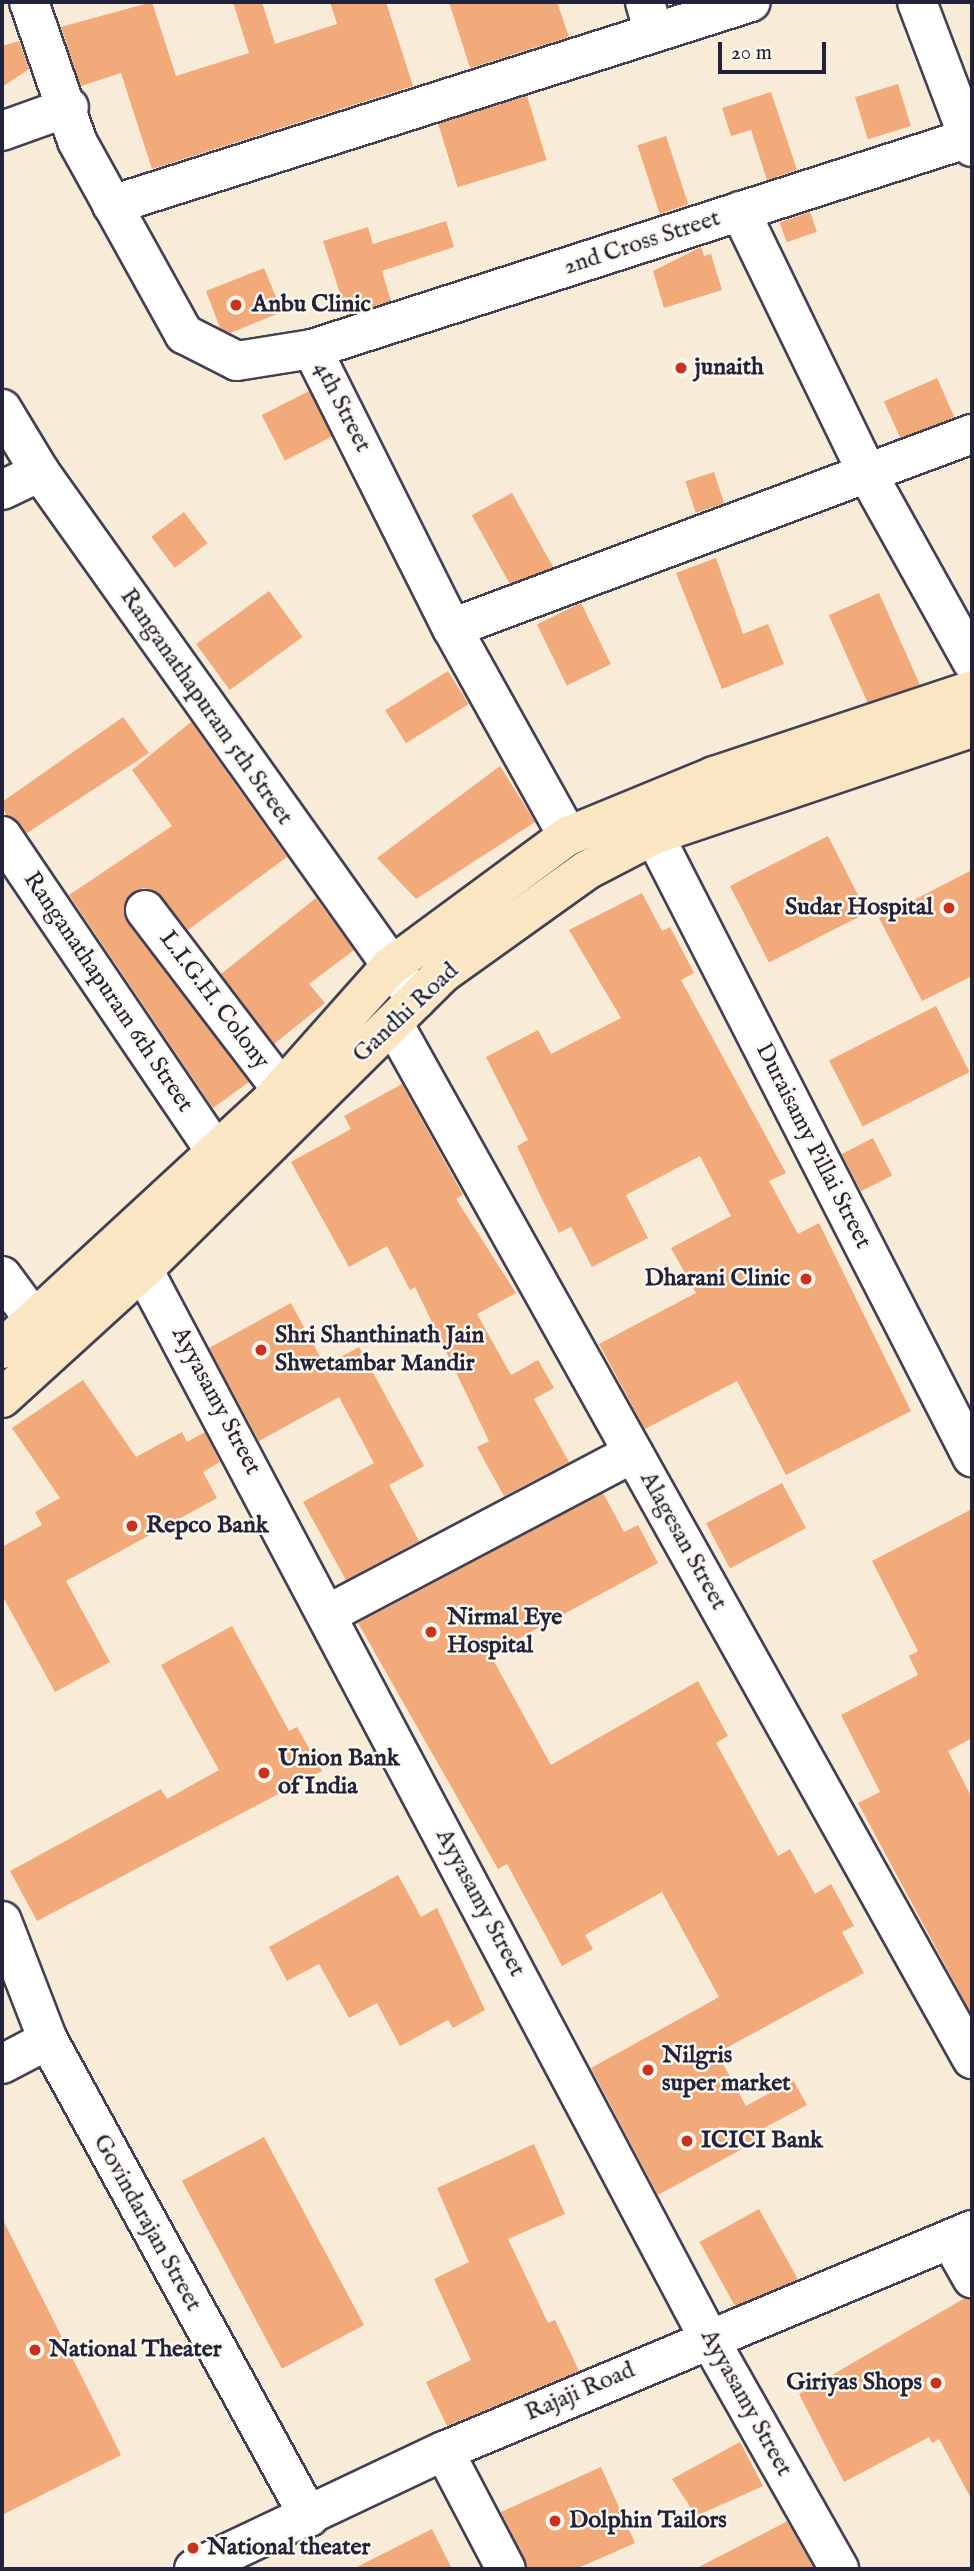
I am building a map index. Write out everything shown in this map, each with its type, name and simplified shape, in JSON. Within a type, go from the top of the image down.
[{"type":"main road","name":"Gandhi Road","points":[[2,1349],[214,1149],[282,1090],[390,967],[568,836],[714,776],[972,690]]},
{"type":"main road","name":"Gandhi Road","points":[[2,1398],[146,1267],[443,973],[587,870],[654,835],[972,728]]},
{"type":"street","points":[[112,205],[650,17],[751,2]]},
{"type":"street","points":[[917,2],[970,141]]},
{"type":"street","name":"4th Street","points":[[39,4],[77,141],[184,334],[237,361],[312,349],[452,628],[568,836]]},
{"type":"street","points":[[2,131],[69,107]]},
{"type":"street","name":"2nd Cross Street","points":[[312,349],[740,211],[970,141]]},
{"type":"street","points":[[740,211],[867,473],[972,662]]},
{"type":"street","name":"Ranganathapuram 5th Street","points":[[2,409],[40,472],[390,967],[405,1012]]},
{"type":"street","points":[[452,628],[972,434]]},
{"type":"street","points":[[2,490],[40,472]]},
{"type":"street","name":"Duraisamy Pillai Street","points":[[654,835],[972,1458]]},
{"type":"street","name":"Ranganathapuram 6th Street","points":[[2,836],[214,1149]]},
{"type":"street","name":"L.I.G.H. Colony","points":[[145,909],[282,1090]]},
{"type":"street","name":"Alagesan Street","points":[[405,1012],[634,1453],[972,2059]]},
{"type":"street","name":"Ayyasamy Street","points":[[123,1235],[146,1267],[708,2337],[839,2569]]},
{"type":"street","points":[[2,1276],[33,1318]]},
{"type":"street","points":[[328,1614],[634,1453]]},
{"type":"street","name":"Govindarajan Street","points":[[2,1921],[48,2040],[309,2517]]},
{"type":"street","points":[[2,2064],[48,2040]]},
{"type":"street","points":[[962,2236],[972,2278]]},
{"type":"street","name":"Rajaji Road","points":[[194,2569],[444,2451],[708,2337],[962,2236]]},
{"type":"street","points":[[444,2451],[506,2569]]},
{"type":"building","points":[[152,2],[176,76],[249,53],[233,2],[262,2],[275,44],[337,24],[330,2],[386,2],[413,86],[152,169],[121,73],[81,86],[61,27]]},
{"type":"building","points":[[449,2],[557,2],[569,37],[470,68]]},
{"type":"building","points":[[19,41],[29,69],[2,87],[2,46]]},
{"type":"building","points":[[898,84],[911,126],[868,139],[855,97]]},
{"type":"building","points":[[771,92],[797,170],[767,180],[751,130],[731,136],[722,108]]},
{"type":"building","points":[[527,96],[547,160],[458,187],[438,123]]},
{"type":"building","points":[[666,136],[688,204],[660,214],[637,145]]},
{"type":"building","points":[[810,212],[817,232],[787,242],[780,222]]},
{"type":"building","points":[[446,221],[454,247],[382,271],[391,301],[347,315],[323,241],[368,227],[373,244]]},
{"type":"building","points":[[701,247],[704,256],[711,254],[722,290],[664,308],[653,271]]},
{"type":"building","points":[[264,268],[282,312],[230,333],[220,328],[206,291]]},
{"type":"building","points":[[937,378],[954,417],[902,441],[884,402]]},
{"type":"building","points":[[309,391],[332,436],[285,461],[262,415]]},
{"type":"building","points":[[714,472],[724,503],[696,513],[685,481]]},
{"type":"building","points":[[512,493],[553,567],[513,590],[472,515]]},
{"type":"building","points":[[184,512],[207,543],[175,568],[151,537]]},
{"type":"building","points":[[716,558],[743,634],[768,624],[784,664],[722,689],[676,573]]},
{"type":"building","points":[[269,591],[303,637],[230,690],[196,644]]},
{"type":"building","points":[[879,593],[920,684],[869,707],[829,615]]},
{"type":"building","points":[[581,603],[611,664],[567,686],[537,624]]},
{"type":"building","points":[[448,671],[469,704],[406,743],[385,710]]},
{"type":"building","points":[[123,717],[149,753],[27,833],[6,815],[2,802]]},
{"type":"building","points":[[191,722],[287,857],[188,930],[154,890],[142,888],[125,902],[128,923],[249,1082],[213,1108],[69,895],[172,826],[132,770]]},
{"type":"building","points":[[500,766],[535,822],[416,899],[377,858]]},
{"type":"building","points":[[828,836],[867,913],[769,963],[730,886]]},
{"type":"building","points":[[972,870],[972,976],[922,1001],[879,918]]},
{"type":"building","points":[[642,893],[662,931],[670,927],[694,973],[681,980],[786,1173],[769,1181],[798,1234],[819,1223],[911,1411],[786,1475],[737,1381],[645,1429],[599,1344],[696,1293],[671,1248],[731,1216],[700,1156],[626,1195],[648,1238],[592,1267],[571,1227],[559,1233],[517,1146],[528,1140],[486,1057],[538,1030],[551,1054],[621,1018],[569,930]]},
{"type":"building","points":[[316,898],[354,950],[309,984],[325,1003],[274,1044],[221,974]]},
{"type":"building","points":[[936,1006],[970,1072],[863,1126],[829,1060]]},
{"type":"building","points":[[402,1084],[463,1195],[456,1199],[516,1293],[477,1314],[511,1375],[538,1360],[554,1388],[534,1399],[569,1462],[504,1496],[477,1447],[489,1441],[415,1287],[410,1290],[387,1246],[349,1267],[291,1162],[351,1129],[344,1116]]},
{"type":"building","points":[[873,1138],[892,1175],[861,1191],[842,1154]]},
{"type":"building","points":[[291,1303],[325,1366],[359,1347],[424,1466],[389,1485],[419,1541],[346,1580],[303,1502],[374,1463],[339,1397],[259,1441],[209,1348]]},
{"type":"building","points":[[83,1380],[136,1457],[182,1432],[187,1442],[205,1432],[220,1462],[203,1472],[217,1498],[66,1581],[110,1662],[55,1692],[2,1595],[2,1547],[42,1525],[35,1512],[60,1498],[12,1428]]},
{"type":"building","points":[[782,1483],[806,1528],[730,1568],[706,1523]]},
{"type":"building","points":[[603,1493],[624,1532],[638,1525],[658,1563],[490,1654],[551,1765],[698,1681],[728,1736],[716,1743],[778,1856],[790,1849],[815,1894],[831,1884],[854,1926],[842,1932],[864,1973],[717,2053],[746,2106],[793,2080],[807,2105],[760,2130],[764,2137],[658,2195],[591,2068],[719,1997],[662,1892],[585,1935],[593,1949],[562,1966],[507,1864],[498,1869],[358,1623]]},
{"type":"building","points":[[972,1509],[972,1738],[948,1751],[972,1798],[972,2015],[858,1803],[880,1792],[841,1715],[918,1675],[909,1656],[918,1651],[872,1561]]},
{"type":"building","points":[[232,1626],[289,1731],[297,1727],[322,1771],[37,1921],[10,1871],[161,1789],[167,1799],[219,1770],[161,1665]]},
{"type":"building","points":[[398,1875],[421,1917],[437,1908],[485,2010],[453,2028],[448,2020],[400,2046],[377,2003],[349,2018],[319,1964],[287,1981],[269,1947]]},
{"type":"building","points":[[264,2137],[364,2325],[282,2369],[182,2181]]},
{"type":"building","points":[[534,2144],[565,2214],[508,2239],[548,2323],[555,2320],[579,2371],[447,2426],[426,2382],[471,2360],[434,2279],[469,2262],[437,2188]]},
{"type":"building","points":[[759,2209],[798,2279],[738,2312],[700,2242]]},
{"type":"building","name":"National Theater","points":[[2,2218],[121,2455],[2,2515]]},
{"type":"building","points":[[965,2298],[972,2300],[972,2500],[939,2439],[932,2443],[929,2437],[844,2482],[799,2394]]},
{"type":"building","points":[[740,2442],[763,2486],[696,2516],[672,2479]]},
{"type":"building","points":[[601,2467],[635,2543],[576,2569],[528,2569],[501,2512]]},
{"type":"building","points":[[787,2521],[814,2569],[695,2569],[782,2524]]},
{"type":"building","points":[[432,2529],[452,2569],[353,2569]]},
{"type":"place","name":"Anbu Clinic","points":[[236,305]]},
{"type":"place","name":"junaith","points":[[681,368]]},
{"type":"place","name":"Sudar Hospital","points":[[949,908]]},
{"type":"place","name":"Dharani Clinic","points":[[806,1279]]},
{"type":"place","name":"Shri Shanthinath Jain Shwetambar Mandir","points":[[261,1350]]},
{"type":"place","name":"Repco Bank","points":[[132,1526]]},
{"type":"place","name":"Nirmal Eye Hospital","points":[[431,1632]]},
{"type":"place","name":"Union Bank of India","points":[[264,1773]]},
{"type":"place","name":"Nilgris super market","points":[[648,2070]]},
{"type":"place","name":"ICICI Bank","points":[[687,2141]]},
{"type":"place","name":"National Theater","points":[[35,2350]]},
{"type":"place","name":"Giriyas Shops","points":[[936,2383]]},
{"type":"place","name":"Dolphin Tailors","points":[[555,2521]]},
{"type":"place","name":"National theater","points":[[193,2548]]}]
